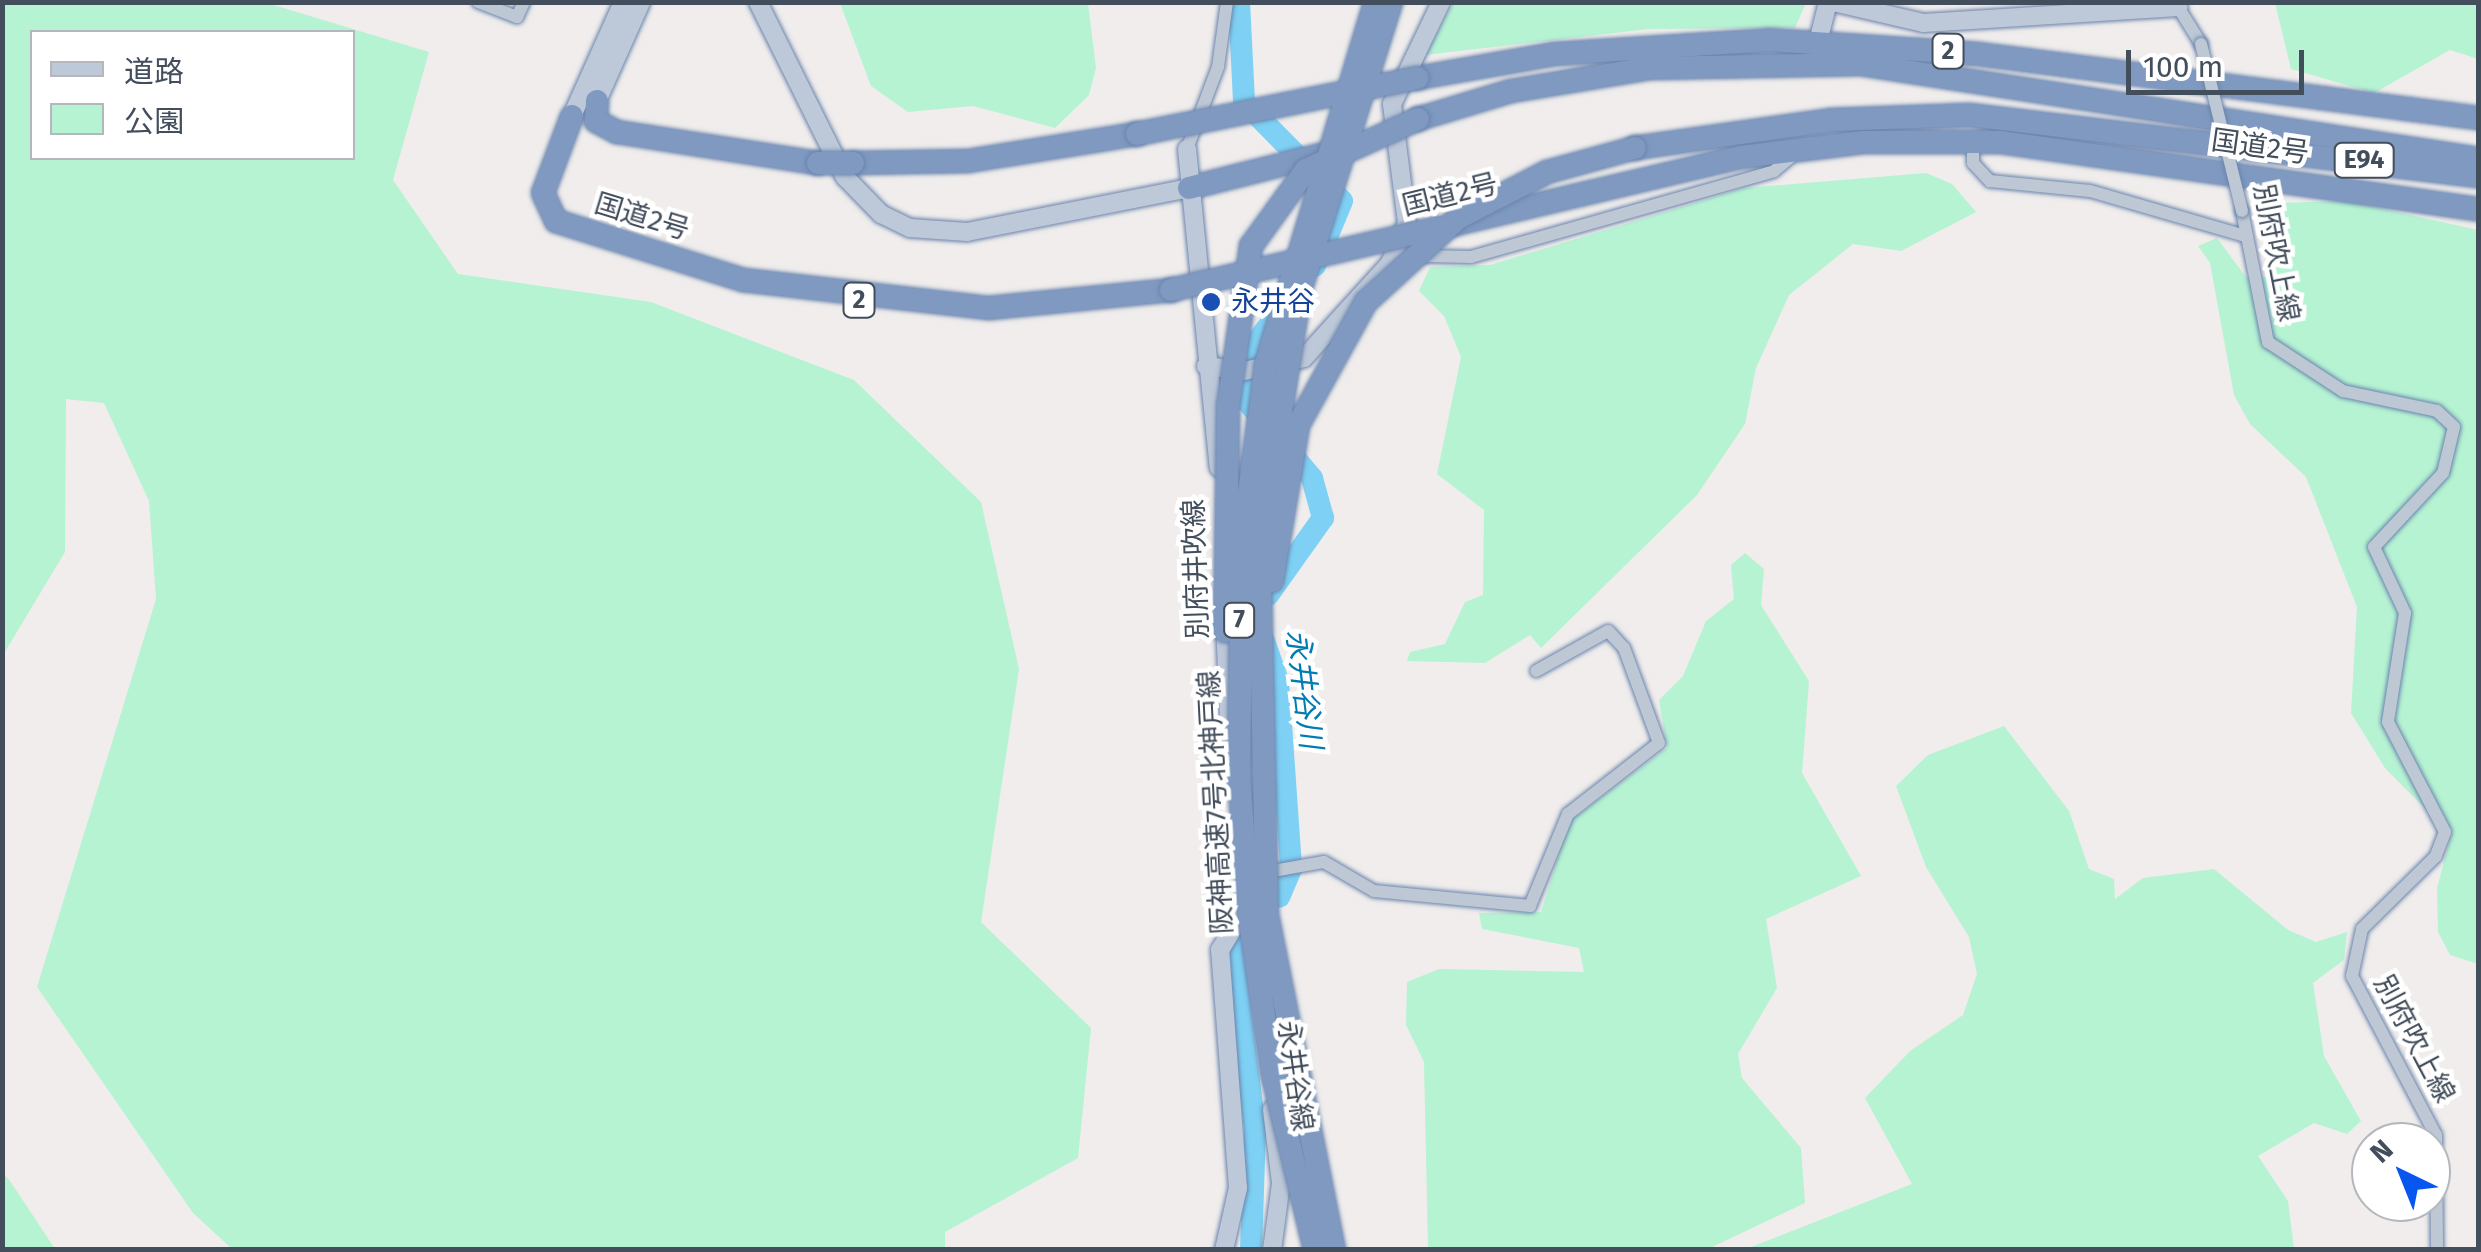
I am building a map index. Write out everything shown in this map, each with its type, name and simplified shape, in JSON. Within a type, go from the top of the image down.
[{"type":"highway","points":[[1189,188],[1324,144],[1377,2]]},
{"type":"highway","name":"阪神高速7号北神戸線","points":[[1315,1250],[1272,1072],[1248,778],[1242,544],[1257,412],[1310,193],[1377,2]]},
{"type":"highway","points":[[1189,188],[1300,166],[1328,148],[1389,2]]},
{"type":"highway","name":"阪神高速7号北神戸線","points":[[1334,1250],[1288,1046],[1248,778],[1259,548],[1272,428],[1300,292],[1389,2]]},
{"type":"highway","name":"国道2号","points":[[606,128],[818,163],[968,161],[1136,134],[1417,78],[1688,41],[1818,42],[1978,54],[2478,118]]},
{"type":"highway","name":"E94","points":[[1248,778],[1222,539],[1251,246],[1306,170],[1418,119],[1511,91],[1650,68],[1860,64],[2092,93],[2332,140],[2478,159]]},
{"type":"highway","points":[[597,101],[593,116],[606,128]]},
{"type":"highway","name":"E94","points":[[1248,778],[1281,486],[1298,424],[1340,341],[1399,267],[1458,218],[1546,172],[1635,148],[1831,120],[1970,115],[2478,176]]},
{"type":"highway","name":"2","points":[[568,127],[606,128]]},
{"type":"highway","name":"国道2号","points":[[568,127],[543,193],[556,221],[744,280],[990,308],[1171,290],[1800,149],[1973,142],[2478,209]]},
{"type":"street","points":[[478,2],[518,17],[524,2]]},
{"type":"street","points":[[568,127],[623,2]]},
{"type":"street","points":[[597,101],[641,2]]},
{"type":"street","points":[[758,2],[846,176],[881,214],[910,228],[967,232],[1189,188]]},
{"type":"street","name":"別府井吹線","points":[[1227,2],[1218,67],[1187,149],[1215,368],[1246,909]]},
{"type":"street","points":[[1215,368],[1304,358],[1398,242],[1406,192],[1392,104],[1442,2]]},
{"type":"street","points":[[1818,42],[1831,2],[1924,22],[2176,5]]},
{"type":"street","name":"別府吹上線","points":[[2176,5],[2201,44],[2242,211],[2268,342],[2344,391],[2437,412],[2454,427],[2443,472],[2374,547],[2405,613],[2388,722],[2445,832],[2436,856],[2362,928],[2352,976],[2436,1135],[2437,1250]]},
{"type":"street","points":[[1973,142],[1973,163],[1990,181],[2090,191],[2245,236]]},
{"type":"street","points":[[1398,242],[1426,256],[1471,257],[1774,171],[1800,149]]},
{"type":"street","points":[[1242,877],[1299,868],[1348,868],[1374,890],[1530,906],[1568,814],[1659,742],[1624,648],[1608,631],[1536,670]]},
{"type":"street","points":[[1224,1250],[1238,1188],[1220,950],[1246,909]]},
{"type":"street","name":"永井谷線","points":[[1246,909],[1281,1183],[1272,1250]]},
{"type":"green space","points":[[3,2],[267,3],[429,52],[393,180],[458,274],[651,302],[854,380],[981,502],[1019,669],[981,922],[1091,1028],[1078,1158],[945,1232],[945,1249],[232,1249],[193,1213],[37,987],[156,599],[149,501],[104,403],[66,399],[65,552],[3,655]]},
{"type":"green space","points":[[840,3],[1088,3],[1096,68],[1089,95],[1055,128],[973,106],[908,112],[871,86]]},
{"type":"green space","points":[[1453,3],[1806,3],[1795,28],[1649,29],[1425,55]]},
{"type":"green space","points":[[2275,3],[2478,3],[2478,59],[2450,50],[2374,93],[2291,69]]},
{"type":"green space","points":[[1926,173],[1952,184],[1976,212],[1901,251],[1853,244],[1789,295],[1756,368],[1745,424],[1697,495],[1541,648],[1530,635],[1485,663],[1407,661],[1410,652],[1445,644],[1465,602],[1483,595],[1484,510],[1437,474],[1461,357],[1444,316],[1419,291],[1430,267],[1490,265],[1744,188]]},
{"type":"green space","points":[[2347,201],[2478,230],[2478,964],[2450,955],[2438,932],[2437,888],[2451,835],[2385,768],[2351,713],[2357,607],[2306,477],[2250,424],[2234,395],[2210,263],[2198,246],[2217,238],[2246,277],[2270,277],[2265,216],[2280,203]]},
{"type":"green space","points":[[1745,553],[1764,569],[1761,605],[1809,681],[1802,773],[1861,876],[1766,919],[1777,988],[1738,1054],[1742,1078],[1801,1148],[1805,1203],[1708,1249],[1428,1249],[1424,1062],[1406,1025],[1407,982],[1439,969],[1584,972],[1579,948],[1482,929],[1479,913],[1541,912],[1569,822],[1667,748],[1659,700],[1683,676],[1706,621],[1734,599],[1731,565]]},
{"type":"green space","points":[[2004,726],[2069,811],[2089,869],[2114,879],[2115,899],[2143,878],[2214,869],[2288,930],[2316,942],[2347,932],[2344,960],[2313,983],[2324,1056],[2361,1121],[2351,1122],[2347,1134],[2314,1123],[2258,1156],[2288,1201],[2294,1249],[1746,1249],[1912,1184],[1865,1098],[1910,1051],[1963,1015],[1977,974],[1969,937],[1926,867],[1896,786],[1928,755]]},
{"type":"green space","points":[[3,1173],[10,1181],[55,1249],[3,1249]]},
{"type":"waterway","name":"永井谷川","points":[[1239,2],[1244,102],[1342,201],[1315,266]]},
{"type":"waterway","name":"永井谷川","points":[[1268,595],[1323,518],[1312,478],[1240,393],[1244,358],[1280,311]]},
{"type":"waterway","name":"永井谷川","points":[[1264,641],[1278,681],[1291,869],[1279,897]]},
{"type":"waterway","name":"永井谷川","points":[[1241,933],[1232,942],[1255,1130],[1251,1250]]},
{"type":"place","name":"永井谷","points":[[1211,302]]}]
